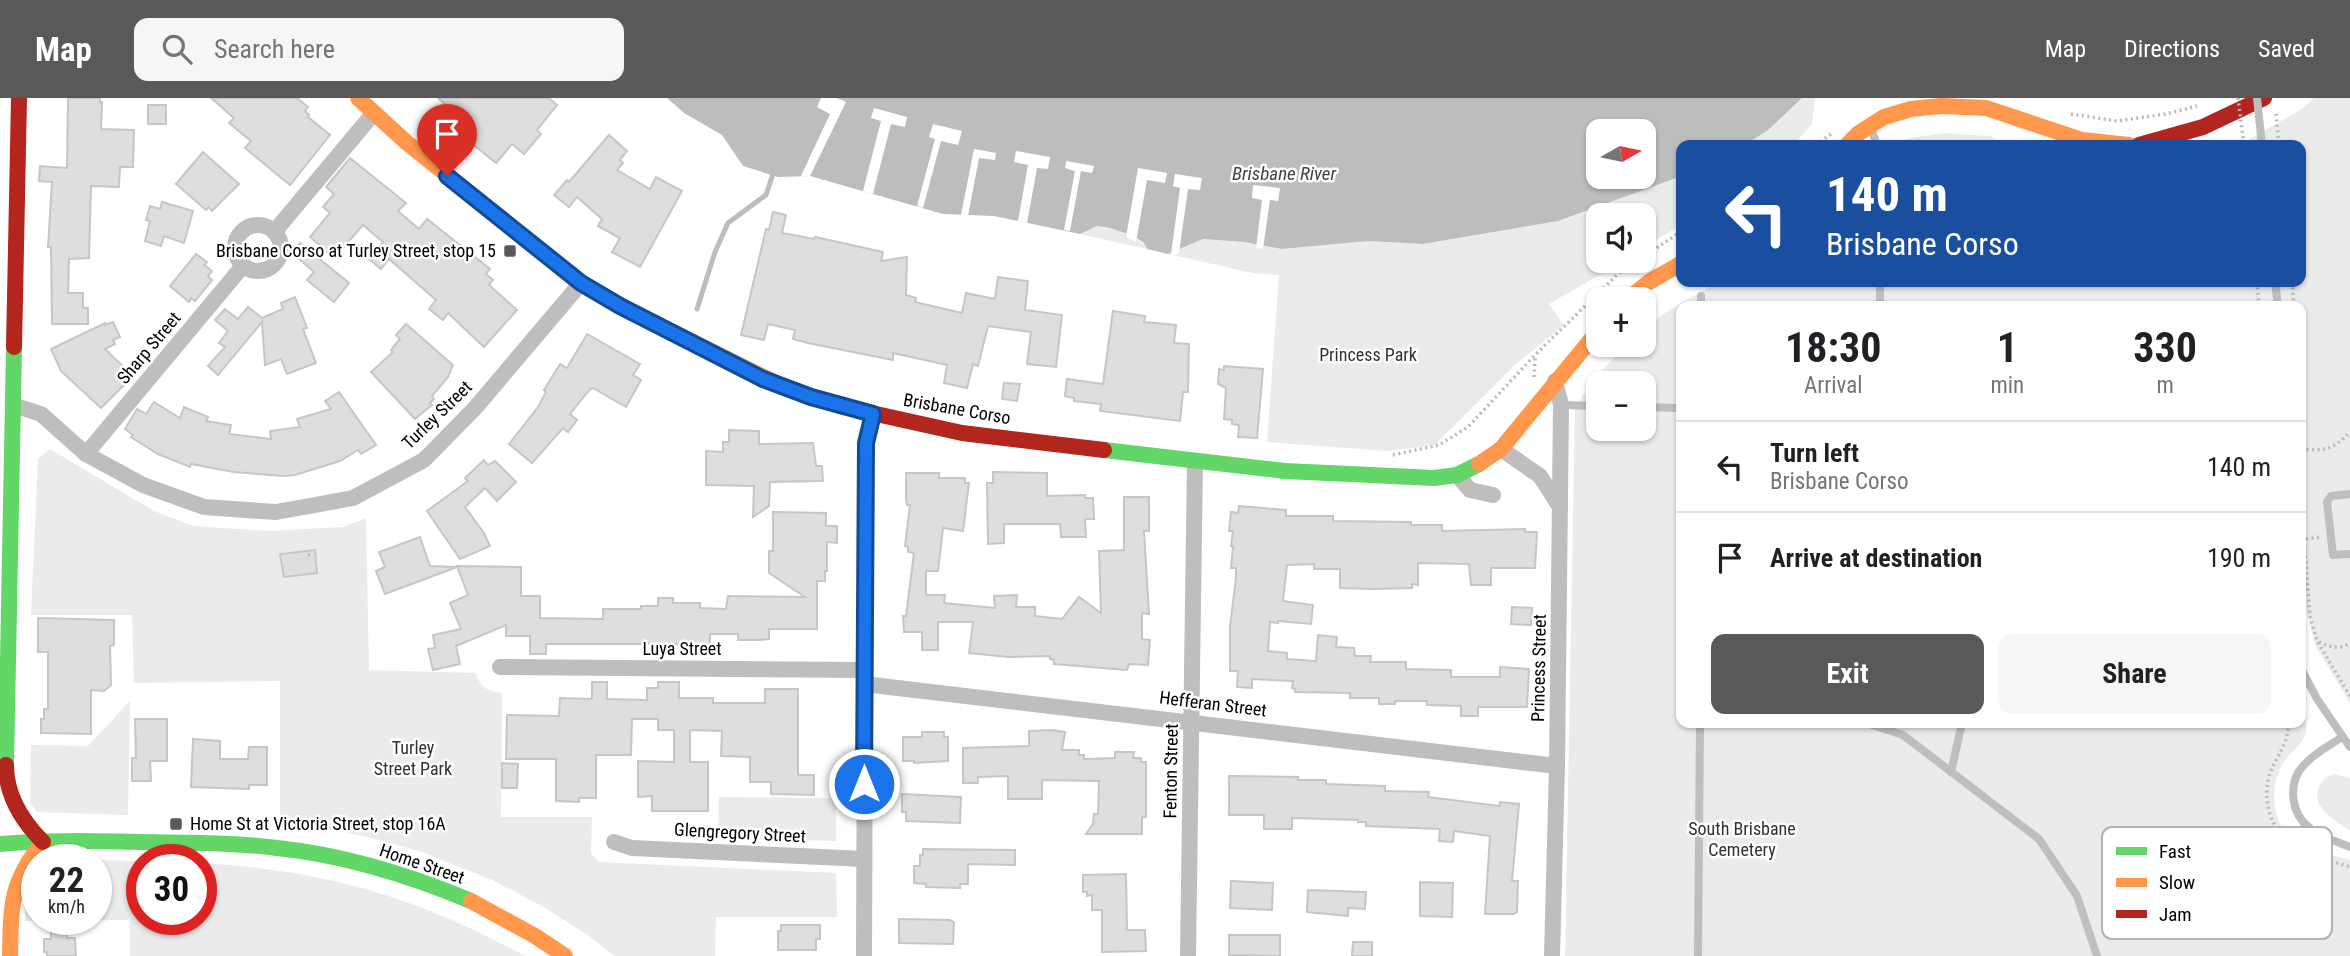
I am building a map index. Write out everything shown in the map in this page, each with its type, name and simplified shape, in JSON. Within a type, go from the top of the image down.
[{"type":"street","points":[[0,795],[6,778],[13,405],[8,289],[19,98]]},
{"type":"street","name":"Brisbane Corso","points":[[358,98],[373,114],[488,210],[581,283],[620,306],[763,379],[821,400],[873,414],[962,432],[1195,461],[1285,471],[1434,478],[1457,475]]},
{"type":"street","points":[[2165,140],[2270,104]]},
{"type":"street","points":[[1853,140],[1882,117],[1910,107],[1935,105],[1988,108],[2082,140]]},
{"type":"street","points":[[275,231],[373,114]]},
{"type":"street","points":[[254,226],[275,231],[281,250],[276,263],[263,271],[242,267],[235,250],[239,235],[254,226]]},
{"type":"street","points":[[1643,287],[1676,266]]},
{"type":"street","name":"Sharp Street","points":[[86,454],[242,267]]},
{"type":"street","name":"Turley Street","points":[[13,405],[41,414],[86,454],[143,485],[204,507],[276,512],[353,498],[424,460],[476,407],[581,283]]},
{"type":"street","points":[[1493,495],[1470,490],[1457,475],[1480,464],[1501,449],[1586,345]]},
{"type":"street","name":"Princess Street","points":[[1552,956],[1561,405],[1555,381]]},
{"type":"street","points":[[864,956],[866,443],[873,414]]},
{"type":"street","points":[[1501,449],[1540,476],[1560,507]]},
{"type":"street","name":"Fenton Street","points":[[1188,956],[1195,461]]},
{"type":"street","name":"Luya Street","points":[[500,667],[864,677]]},
{"type":"street","name":"Hefferan Street","points":[[864,677],[1191,721],[1557,765]]},
{"type":"street","points":[[6,778],[18,814],[43,842],[18,876],[11,902],[10,956]]},
{"type":"street","name":"Home Street","points":[[0,844],[43,842],[245,845],[342,858],[386,870],[466,900],[501,917],[565,956]]},
{"type":"street","name":"Glengregory Street","points":[[614,842],[632,848],[864,859]]},
{"type":"lane","points":[[2257,98],[2261,140]]},
{"type":"lane","points":[[1870,125],[1875,140]]},
{"type":"lane","points":[[1701,296],[1701,301]]},
{"type":"lane","points":[[1561,405],[1586,406]]},
{"type":"lane","points":[[1656,407],[1676,408]]},
{"type":"lane","points":[[2350,494],[2331,496],[2327,502],[2333,555],[2350,554]]},
{"type":"lane","points":[[2306,677],[2350,747]]},
{"type":"lane","points":[[1698,956],[1700,728]]},
{"type":"lane","points":[[1881,728],[1903,735],[2039,839],[2077,896],[2097,956]]},
{"type":"lane","points":[[1951,772],[1961,728]]},
{"type":"lane","points":[[2309,827],[2295,807],[2293,794],[2296,778],[2302,766],[2342,737]]},
{"type":"lane","points":[[2332,840],[2350,848]]},
{"type":"path","points":[[2238,98],[2243,140]]},
{"type":"path","points":[[2062,111],[2117,121],[2166,114],[2205,104]]},
{"type":"path","points":[[2270,104],[2278,140]]},
{"type":"path","points":[[1656,248],[1676,235]]},
{"type":"path","points":[[1387,456],[1439,445],[1468,427],[1535,355],[1619,273]]},
{"type":"path","points":[[1534,385],[1535,355]]},
{"type":"path","points":[[2306,450],[2316,451],[2337,446],[2350,432]]},
{"type":"path","points":[[2326,537],[2306,539],[2307,602],[2317,641],[2350,696]]},
{"type":"path","points":[[2317,641],[2328,646],[2344,647],[2350,643]]},
{"type":"green space","points":[[1802,98],[1815,98],[1812,124],[1798,140],[1752,140],[1767,131]]},
{"type":"green space","name":"South Brisbane Cemetery","points":[[2314,98],[2350,98],[2350,703],[2316,647],[2306,609],[2306,301],[1685,301],[1711,287],[2306,287],[2306,140],[2248,140],[2302,109]]},
{"type":"green space","points":[[1945,133],[1990,136],[1996,140],[1905,140]]},
{"type":"green space","name":"Princess Park","points":[[1676,178],[1676,228],[1656,240],[1656,203],[1608,203],[1646,189],[1656,189],[1656,185]]},
{"type":"green space","name":"Princess Park","points":[[1586,211],[1586,273],[1603,273],[1549,304],[1564,325],[1516,364],[1435,445],[1388,451],[1267,442],[1279,275],[1252,273],[1168,254],[1203,239],[1244,242],[1282,249],[1369,241],[1423,244],[1558,221]]},
{"type":"green space","points":[[1097,226],[1131,235],[1147,249],[1080,234]]},
{"type":"green space","name":"South Brisbane Cemetery","points":[[1676,307],[1676,728],[2306,728],[2303,739],[2285,761],[2275,786],[2275,808],[2282,827],[2102,827],[2102,939],[2332,939],[2332,855],[2350,860],[2350,956],[1565,956],[1575,406],[1586,392],[1586,441],[1656,441],[1656,371],[1602,371],[1615,357],[1656,357],[1656,320]]},
{"type":"green space","name":"Turley Street Park","points":[[50,449],[154,511],[193,526],[269,531],[343,527],[366,518],[369,670],[475,673],[485,688],[502,693],[501,817],[592,817],[591,853],[599,862],[836,873],[837,917],[716,917],[715,956],[614,956],[588,935],[540,905],[492,880],[419,851],[364,836],[280,822],[280,681],[134,683],[132,615],[31,615],[38,459]]},
{"type":"green space","points":[[130,701],[128,815],[37,812],[30,803],[31,745],[88,746]]},
{"type":"green space","points":[[2334,774],[2350,778],[2350,831],[2327,814],[2317,796],[2322,781]]},
{"type":"green space","points":[[719,797],[836,798],[836,841],[718,838]]},
{"type":"green space","points":[[112,860],[126,861],[126,920],[112,920]]},
{"type":"green space","points":[[217,864],[288,872],[369,890],[446,918],[525,956],[130,956],[130,935],[217,935]]},
{"type":"water","name":"Brisbane River","points":[[667,98],[1802,98],[1767,131],[1752,140],[1676,140],[1676,178],[1656,185],[1656,119],[1586,119],[1586,189],[1646,189],[1608,203],[1586,203],[1586,211],[1558,221],[1423,244],[1369,241],[1282,249],[1244,242],[1203,239],[1168,254],[1147,249],[1143,242],[1131,235],[1110,228],[1097,226],[1080,234],[994,216],[943,214],[810,176],[778,177],[743,166],[722,135],[684,113]]},
{"type":"pier","points":[[821,98],[837,98],[846,102],[810,176],[801,176],[830,114],[817,107]]},
{"type":"pier","points":[[874,108],[907,117],[905,127],[891,124],[873,194],[863,191],[881,121],[871,118]]},
{"type":"pier","points":[[933,124],[962,131],[958,145],[941,141],[923,208],[917,206],[935,139],[929,137]]},
{"type":"pier","points":[[974,149],[996,153],[995,160],[979,158],[968,216],[961,215]]},
{"type":"pier","points":[[1016,151],[1050,157],[1048,169],[1037,168],[1027,223],[1018,221],[1028,165],[1014,162]]},
{"type":"pier","points":[[1066,161],[1094,166],[1092,173],[1081,171],[1070,231],[1064,230],[1075,171],[1065,168]]},
{"type":"pier","points":[[1138,168],[1167,173],[1165,183],[1147,180],[1136,242],[1126,237]]},
{"type":"pier","points":[[1175,174],[1202,178],[1200,190],[1188,189],[1179,253],[1175,255],[1171,254],[1180,188],[1173,186]]},
{"type":"pier","points":[[1253,185],[1280,188],[1278,201],[1270,200],[1263,249],[1256,248],[1262,200],[1252,198]]},
{"type":"building","points":[[68,98],[100,98],[101,129],[134,130],[133,167],[120,167],[119,187],[91,186],[89,258],[69,259],[68,293],[83,293],[83,308],[88,308],[88,324],[52,324],[51,247],[48,247],[52,182],[39,181],[40,166],[67,168]]},
{"type":"building","points":[[211,98],[297,98],[308,107],[305,111],[308,117],[330,135],[290,185],[245,148],[251,141],[229,123],[234,118]]},
{"type":"building","points":[[438,98],[549,98],[557,105],[537,130],[541,134],[524,154],[512,144],[496,163],[444,121],[453,111]]},
{"type":"building","points":[[148,105],[166,105],[166,124],[148,124]]},
{"type":"building","points":[[609,135],[627,151],[617,170],[650,189],[656,177],[682,191],[640,267],[612,252],[620,238],[598,226],[602,219],[577,197],[569,207],[554,195],[567,180],[569,182]]},
{"type":"building","points":[[203,152],[239,184],[212,211],[209,207],[206,210],[176,184]]},
{"type":"building","points":[[350,158],[406,203],[398,211],[419,229],[427,219],[490,269],[486,274],[493,280],[489,285],[517,310],[484,347],[448,313],[443,320],[429,309],[436,300],[389,259],[381,269],[369,259],[383,242],[363,225],[334,258],[310,237],[330,213],[323,207],[334,194],[326,187]]},
{"type":"building","points":[[162,202],[193,211],[184,243],[164,236],[161,246],[145,241],[150,221],[146,220],[150,206],[160,209]]},
{"type":"building","points":[[773,212],[786,215],[782,233],[814,239],[815,237],[883,252],[881,261],[907,257],[906,295],[916,298],[915,302],[962,313],[966,293],[995,299],[998,277],[1028,281],[1025,310],[1062,315],[1056,367],[1027,364],[1031,332],[988,326],[978,366],[973,364],[967,388],[944,383],[947,365],[893,353],[893,360],[808,343],[793,339],[795,330],[768,324],[764,340],[741,335],[766,229],[769,230]]},
{"type":"building","points":[[300,243],[349,283],[334,302],[307,280],[314,272],[292,253]]},
{"type":"building","points":[[196,254],[207,262],[204,265],[212,271],[208,276],[212,280],[195,301],[191,298],[189,302],[170,286]]},
{"type":"building","points":[[295,297],[316,363],[287,374],[281,359],[265,365],[262,322],[218,375],[208,366],[225,347],[219,343],[228,331],[215,320],[225,309],[238,319],[248,307],[262,318],[283,309],[281,303]]},
{"type":"building","points":[[1113,311],[1145,316],[1144,322],[1176,325],[1174,343],[1189,344],[1188,392],[1183,392],[1180,421],[1100,411],[1101,404],[1074,401],[1074,398],[1065,396],[1067,379],[1103,384]]},
{"type":"building","points":[[113,322],[120,337],[113,340],[115,344],[105,349],[133,376],[101,408],[61,371],[51,349],[105,323]]},
{"type":"building","points":[[406,324],[453,365],[448,377],[432,396],[432,405],[415,419],[371,372],[393,352],[391,350],[400,339],[396,335]]},
{"type":"building","points":[[587,334],[640,364],[633,375],[641,380],[626,407],[593,388],[590,389],[570,414],[577,420],[568,432],[563,428],[532,463],[509,444],[538,407],[546,392],[544,390],[560,364],[567,368]]},
{"type":"building","points":[[1224,366],[1263,369],[1257,438],[1238,437],[1239,425],[1224,419],[1226,388],[1218,384],[1219,369],[1224,370]]},
{"type":"building","points":[[1004,383],[1020,384],[1017,401],[1002,399]]},
{"type":"building","points":[[339,392],[376,445],[361,454],[358,450],[340,461],[295,475],[234,472],[191,464],[190,467],[158,454],[131,437],[133,435],[125,429],[137,409],[146,414],[154,402],[180,418],[184,407],[208,417],[206,421],[231,425],[229,434],[271,439],[270,431],[300,427],[297,419],[331,409],[325,401]]},
{"type":"building","points":[[729,430],[759,431],[759,444],[813,443],[816,466],[822,466],[823,481],[770,482],[769,506],[753,517],[754,486],[706,485],[706,451],[723,452],[723,442],[729,442]]},
{"type":"building","points":[[484,460],[488,465],[495,461],[516,482],[497,501],[485,488],[465,507],[490,546],[460,559],[427,511],[468,481],[465,478]]},
{"type":"building","points":[[993,472],[1047,473],[1047,496],[1085,495],[1085,498],[1093,498],[1094,519],[1085,519],[1086,537],[1061,537],[1060,524],[1004,524],[1004,543],[988,544],[987,483],[993,483]]},
{"type":"building","points":[[906,473],[939,473],[939,478],[965,478],[965,483],[969,483],[963,531],[943,528],[938,571],[926,571],[926,595],[945,595],[944,603],[995,608],[994,596],[1017,595],[1016,607],[1035,607],[1035,616],[1062,619],[1079,597],[1101,613],[1099,551],[1124,550],[1124,497],[1149,497],[1149,531],[1144,531],[1149,614],[1142,613],[1142,639],[1150,640],[1148,665],[1129,664],[1127,670],[1054,664],[1050,656],[1009,657],[969,653],[973,622],[938,622],[938,650],[922,650],[922,632],[904,632],[903,616],[906,616],[914,553],[908,552],[908,547],[905,546],[910,505],[907,505],[906,499]]},
{"type":"building","points":[[1239,506],[1286,510],[1286,516],[1333,516],[1333,521],[1442,525],[1442,531],[1525,529],[1525,532],[1537,532],[1535,568],[1491,568],[1491,585],[1471,585],[1469,564],[1418,563],[1418,585],[1412,584],[1412,588],[1374,589],[1340,588],[1340,569],[1314,569],[1314,564],[1287,565],[1283,601],[1313,605],[1311,624],[1270,622],[1268,651],[1287,653],[1287,659],[1316,661],[1318,635],[1337,637],[1336,647],[1354,648],[1355,656],[1371,656],[1370,662],[1406,662],[1406,669],[1451,670],[1451,677],[1500,677],[1500,667],[1529,669],[1527,707],[1478,707],[1478,716],[1461,716],[1461,706],[1427,705],[1427,701],[1379,704],[1379,698],[1350,698],[1350,693],[1295,692],[1292,688],[1293,681],[1252,679],[1252,688],[1237,687],[1238,671],[1230,671],[1230,627],[1236,568],[1231,568],[1233,531],[1229,531],[1231,512],[1238,513]]},
{"type":"building","points":[[773,512],[826,513],[826,526],[837,526],[837,543],[827,542],[825,581],[817,581],[817,629],[769,629],[769,639],[759,640],[738,640],[738,634],[710,634],[710,644],[546,644],[546,654],[530,654],[530,636],[506,636],[506,625],[456,646],[460,664],[433,670],[428,649],[435,648],[433,635],[461,629],[450,603],[468,595],[457,566],[521,567],[521,596],[540,596],[540,618],[603,619],[603,609],[658,606],[658,598],[673,598],[673,603],[700,603],[700,608],[726,609],[728,596],[805,597],[769,573],[769,551],[773,551]]},
{"type":"building","points":[[420,537],[430,566],[457,567],[385,594],[376,571],[385,567],[379,552]]},
{"type":"building","points":[[315,550],[317,573],[284,577],[280,554]]},
{"type":"building","points":[[1512,607],[1532,608],[1531,625],[1511,624]]},
{"type":"building","points":[[38,618],[114,620],[114,645],[110,646],[111,685],[104,691],[91,690],[91,734],[41,733],[41,719],[44,719],[44,709],[48,709],[48,652],[38,652]]},
{"type":"building","points":[[592,682],[607,682],[607,699],[647,700],[647,688],[658,688],[658,682],[679,682],[679,698],[713,698],[713,703],[765,703],[765,689],[798,689],[798,775],[814,775],[814,795],[771,794],[771,782],[750,782],[750,757],[721,756],[722,731],[690,730],[690,762],[708,762],[708,811],[652,811],[652,796],[638,797],[638,761],[674,762],[674,730],[658,730],[658,719],[632,719],[631,755],[596,755],[596,798],[579,798],[579,802],[556,801],[556,759],[506,759],[507,715],[559,716],[560,698],[592,699]]},
{"type":"building","points":[[135,719],[167,719],[167,761],[150,761],[151,781],[132,781],[132,758],[136,758]]},
{"type":"building","points":[[1029,731],[1065,732],[1062,750],[1079,750],[1079,755],[1084,755],[1084,759],[1115,758],[1115,752],[1134,752],[1133,758],[1141,758],[1141,762],[1146,762],[1146,817],[1142,817],[1142,834],[1086,834],[1093,824],[1094,814],[1098,814],[1099,781],[1042,780],[1042,799],[1008,799],[1008,776],[978,777],[978,783],[963,783],[963,748],[1029,746]]},
{"type":"building","points":[[922,732],[944,732],[944,737],[948,737],[948,761],[903,761],[903,737],[922,737]]},
{"type":"building","points":[[193,739],[220,741],[220,759],[248,759],[249,747],[267,747],[267,785],[249,785],[249,789],[191,787]]},
{"type":"building","points":[[502,763],[518,764],[517,788],[502,788]]},
{"type":"building","points":[[1229,776],[1298,777],[1298,780],[1326,780],[1326,784],[1385,786],[1385,791],[1429,792],[1428,797],[1499,806],[1500,802],[1519,804],[1512,881],[1518,881],[1517,912],[1485,914],[1490,836],[1454,831],[1453,842],[1439,841],[1440,829],[1366,826],[1366,822],[1358,820],[1292,818],[1292,829],[1264,829],[1264,815],[1229,815]]},
{"type":"building","points":[[902,794],[961,797],[960,823],[906,821],[906,812],[902,812]]},
{"type":"building","points":[[923,849],[1015,850],[1015,865],[968,864],[968,884],[960,884],[960,888],[926,887],[926,884],[914,883],[914,866],[920,866]]},
{"type":"building","points":[[1126,874],[1127,930],[1145,930],[1146,951],[1102,952],[1102,910],[1092,910],[1092,895],[1087,896],[1087,892],[1083,892],[1083,875]]},
{"type":"building","points":[[1231,881],[1273,883],[1272,910],[1230,908]]},
{"type":"building","points":[[1420,882],[1453,883],[1452,917],[1420,916]]},
{"type":"building","points":[[1308,890],[1366,892],[1365,909],[1348,908],[1348,916],[1307,912]]},
{"type":"building","points":[[899,919],[950,920],[954,922],[953,944],[899,943]]},
{"type":"building","points":[[781,925],[820,925],[820,939],[816,939],[816,950],[778,950],[778,931],[781,931]]},
{"type":"building","points":[[51,935],[75,938],[76,956],[47,956],[47,952],[44,952],[44,939],[51,939]]},
{"type":"building","points":[[1229,935],[1280,935],[1280,956],[1229,955]]},
{"type":"building","points":[[1353,942],[1372,942],[1372,956],[1352,956]]},
{"type":"waterway","points":[[697,309],[715,252],[728,223],[766,195],[773,174]]},
{"type":"traffic: fast","points":[[6,765],[14,347]]},
{"type":"traffic: fast","points":[[1104,450],[1285,471],[1434,478],[1457,475],[1479,464]]},
{"type":"traffic: fast","points":[[0,844],[104,841],[225,844],[302,851],[376,867],[471,901]]},
{"type":"traffic: slow","points":[[358,98],[406,142],[581,283],[620,306],[786,388]]},
{"type":"traffic: slow","points":[[1852,140],[1884,117],[1911,109],[1941,106],[1986,108],[2082,140]]},
{"type":"traffic: slow","points":[[1643,287],[1676,266]]},
{"type":"traffic: slow","points":[[1479,464],[1501,449],[1586,346]]},
{"type":"traffic: slow","points":[[10,956],[12,909],[18,882],[43,842]]},
{"type":"traffic: slow","points":[[471,901],[535,936],[565,956]]},
{"type":"traffic: jam","points":[[14,347],[19,98]]},
{"type":"traffic: jam","points":[[2157,140],[2203,127],[2264,98]]},
{"type":"traffic: jam","points":[[786,388],[840,406],[962,433],[1104,450]]},
{"type":"traffic: jam","points":[[6,765],[12,797],[28,825],[43,842]]},
{"type":"place","name":"Brisbane Corso at Turley Street, stop 15","points":[[510,251]]},
{"type":"place","name":"Home St at Victoria Street, stop 16A","points":[[176,824]]},
{"type":"route","points":[[447,176],[581,283],[620,306],[763,379],[811,397],[873,414],[866,443],[864,784]]}]
